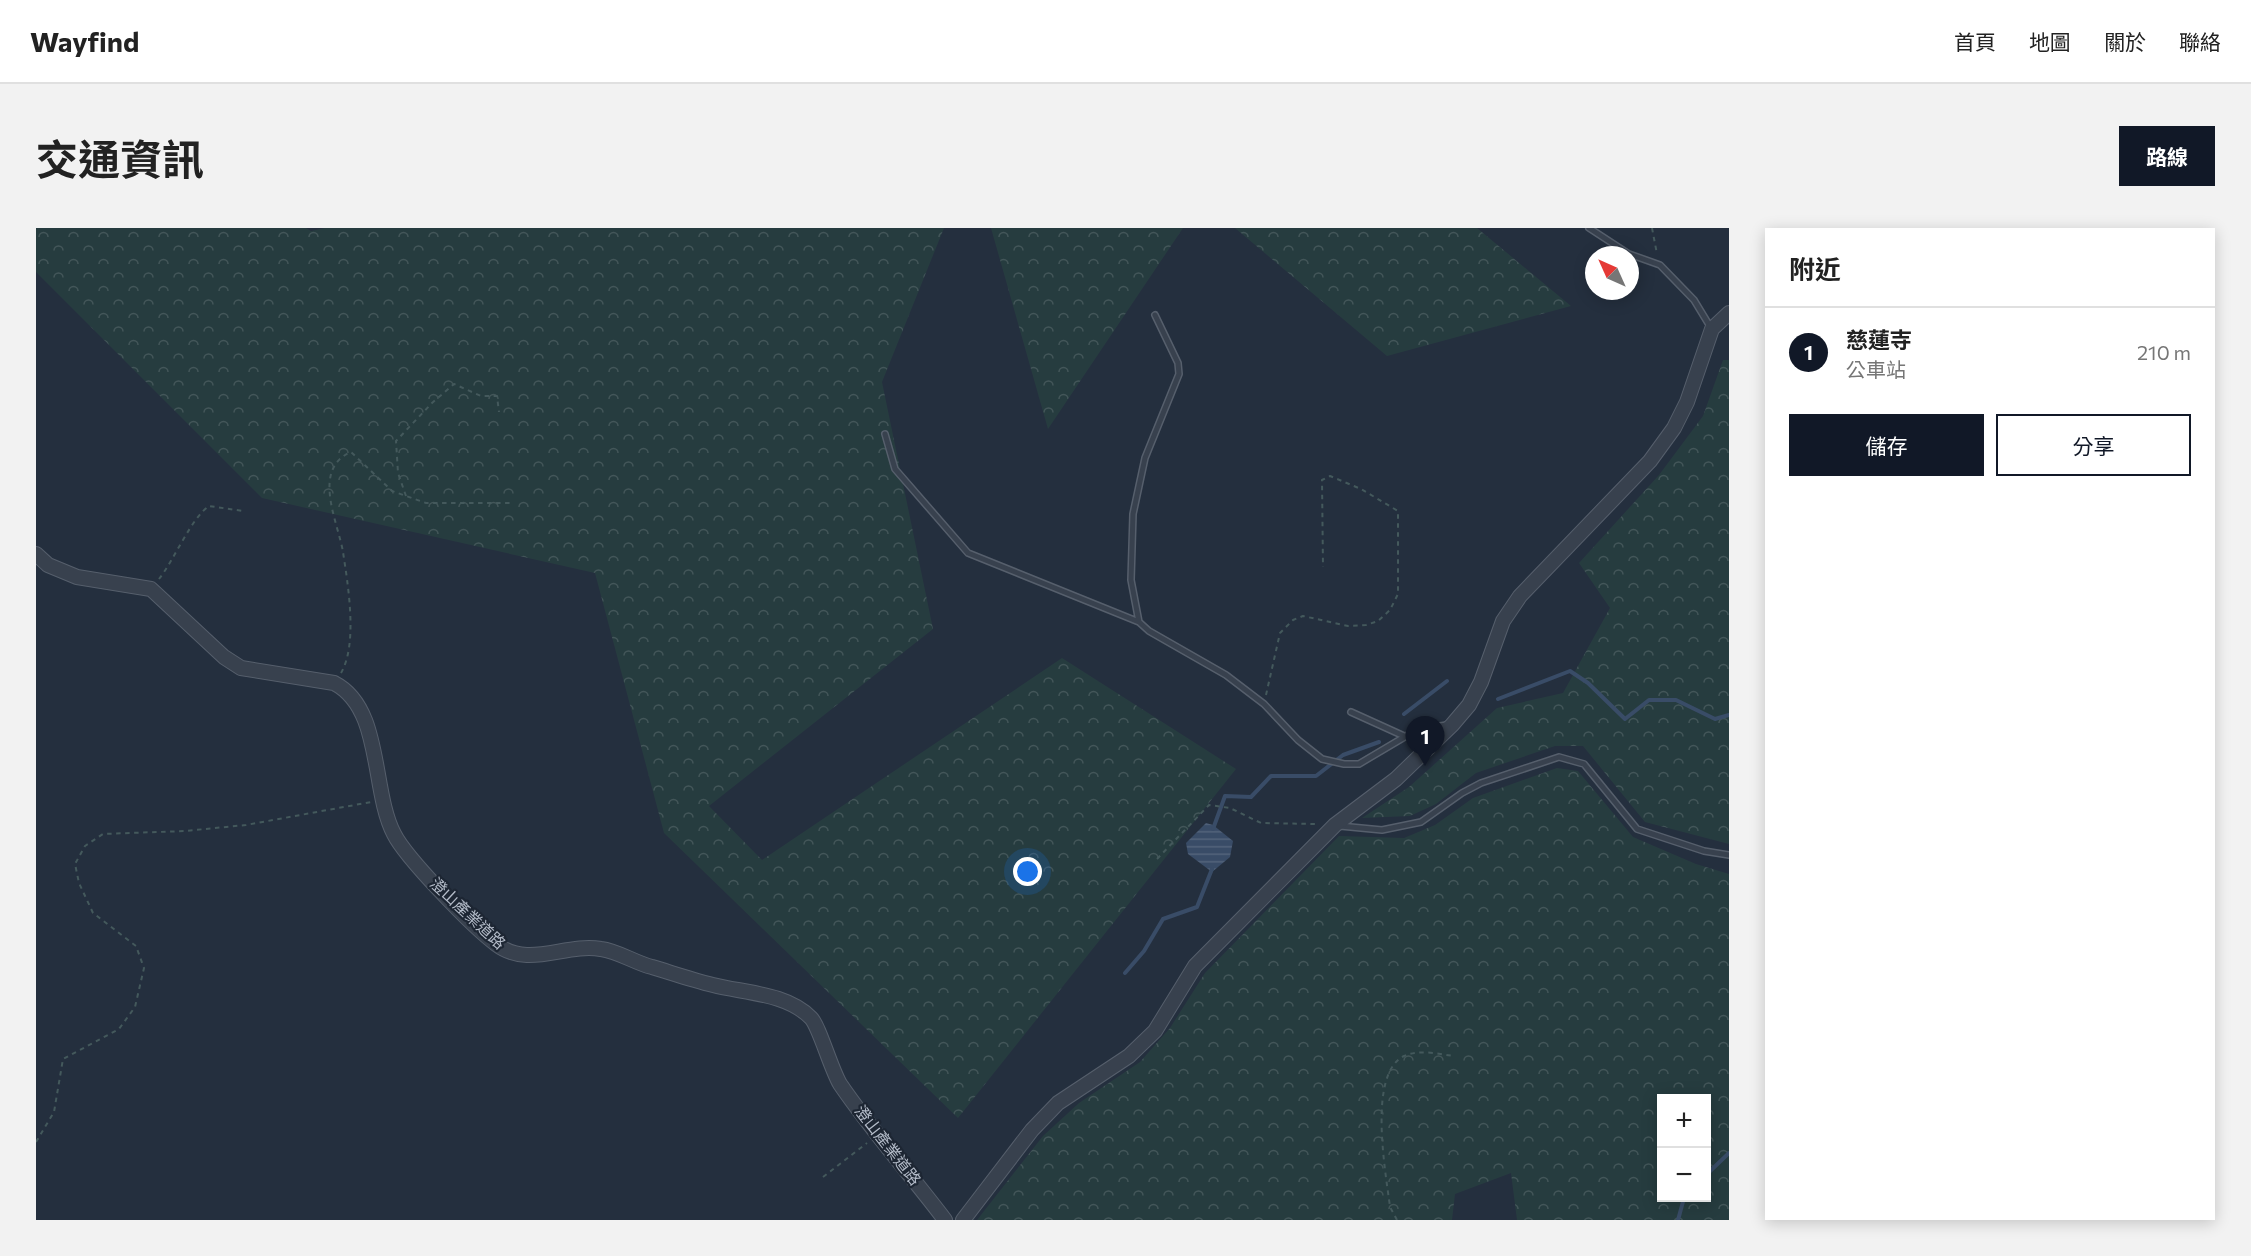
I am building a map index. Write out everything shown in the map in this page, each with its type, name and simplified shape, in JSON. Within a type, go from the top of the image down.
[{"type":"street","points":[[963,1220],[1032,1130],[1058,1103],[1129,1056],[1155,1030],[1195,966],[1335,825],[1396,779],[1469,705],[1481,682],[1503,621],[1520,596],[1650,461],[1674,428],[1687,402],[1712,329],[1729,313]]},
{"type":"street","points":[[36,554],[48,565],[77,577],[151,589]]},
{"type":"street","name":"澄山產業道路","points":[[151,589],[224,657],[241,668],[334,683],[346,689],[359,704],[367,728],[382,800],[394,836],[455,904],[495,943],[512,953],[534,956],[601,949],[649,967],[715,985],[764,995],[787,1003],[812,1018],[839,1082],[945,1220]]},
{"type":"lane","points":[[1589,228],[1629,254],[1660,265],[1694,300],[1712,329]]},
{"type":"lane","points":[[1139,622],[1131,580],[1133,514],[1145,458],[1179,374],[1178,363],[1155,315]]},
{"type":"lane","points":[[885,434],[895,469],[968,554],[1139,622],[1149,631],[1226,675],[1264,704],[1298,740],[1322,759],[1344,764],[1359,764],[1418,729],[1452,724]]},
{"type":"lane","points":[[1351,712],[1404,736]]},
{"type":"lane","points":[[1335,825],[1382,830],[1421,822],[1462,793],[1481,783],[1559,757],[1584,764],[1637,829],[1704,851],[1729,855]]},
{"type":"path","points":[[1652,228],[1660,265]]},
{"type":"path","points":[[406,496],[398,473],[396,441],[432,403],[454,384],[481,396],[497,396],[499,412]]},
{"type":"path","points":[[334,683],[345,666],[351,646],[343,550],[330,498],[333,468],[342,456],[351,452],[392,490],[426,503],[510,503]]},
{"type":"path","points":[[1264,704],[1280,633],[1293,620],[1303,616],[1348,626],[1366,625],[1378,621],[1390,610],[1398,594],[1398,511],[1361,489],[1330,476],[1322,480],[1323,567]]},
{"type":"path","points":[[151,589],[169,567],[195,519],[204,509],[209,506],[243,511]]},
{"type":"path","points":[[36,1142],[54,1112],[63,1059],[119,1029],[135,1007],[144,968],[136,946],[93,913],[79,883],[75,864],[85,846],[103,834],[185,831],[246,825],[382,800]]},
{"type":"path","points":[[1157,859],[1209,805],[1230,808],[1261,823],[1335,825]]},
{"type":"path","points":[[1397,1220],[1390,1207],[1382,1114],[1384,1090],[1391,1069],[1402,1057],[1416,1052],[1454,1056]]},
{"type":"path","points":[[823,1177],[879,1134]]},
{"type":"green space","points":[[36,228],[306,228],[311,231],[325,228],[944,228],[882,382],[933,629],[709,806],[762,860],[1062,658],[1236,769],[958,1118],[664,833],[595,573],[262,498],[36,272]]},
{"type":"green space","points":[[991,228],[1183,228],[1048,429]]},
{"type":"green space","points":[[1235,228],[1477,228],[1571,306],[1387,356]]},
{"type":"green space","points":[[1723,360],[1729,360],[1729,844],[1645,822],[1583,746],[1555,746],[1476,773],[1436,804],[1410,816],[1362,818],[1409,787],[1497,708],[1563,693],[1610,608],[1579,563],[1659,475],[1703,416]]},
{"type":"green space","points":[[1557,768],[1578,771],[1633,837],[1696,864],[1729,874],[1729,1220],[1517,1220],[1511,1173],[1455,1194],[1452,1220],[977,1220],[1043,1136],[1079,1103],[1140,1062],[1170,1028],[1205,973],[1339,836],[1404,838],[1435,825],[1473,798]]},
{"type":"water","points":[[1206,823],[1213,825],[1233,841],[1230,857],[1212,872],[1188,854],[1186,843]]},
{"type":"waterway","points":[[1498,699],[1570,671],[1588,683],[1625,719],[1649,700],[1676,700],[1715,719],[1729,715]]},
{"type":"waterway","points":[[1404,714],[1447,681]]},
{"type":"waterway","points":[[1213,829],[1225,796],[1251,797],[1271,776],[1316,776],[1343,755],[1379,742]]},
{"type":"waterway","points":[[1125,973],[1144,951],[1163,919],[1197,907],[1212,869]]},
{"type":"waterway","points":[[1711,1170],[1729,1153]]},
{"type":"waterway","points":[[1678,1220],[1683,1202]]},
{"type":"place","name":"慈蓮寺","points":[[1425,766]]}]
